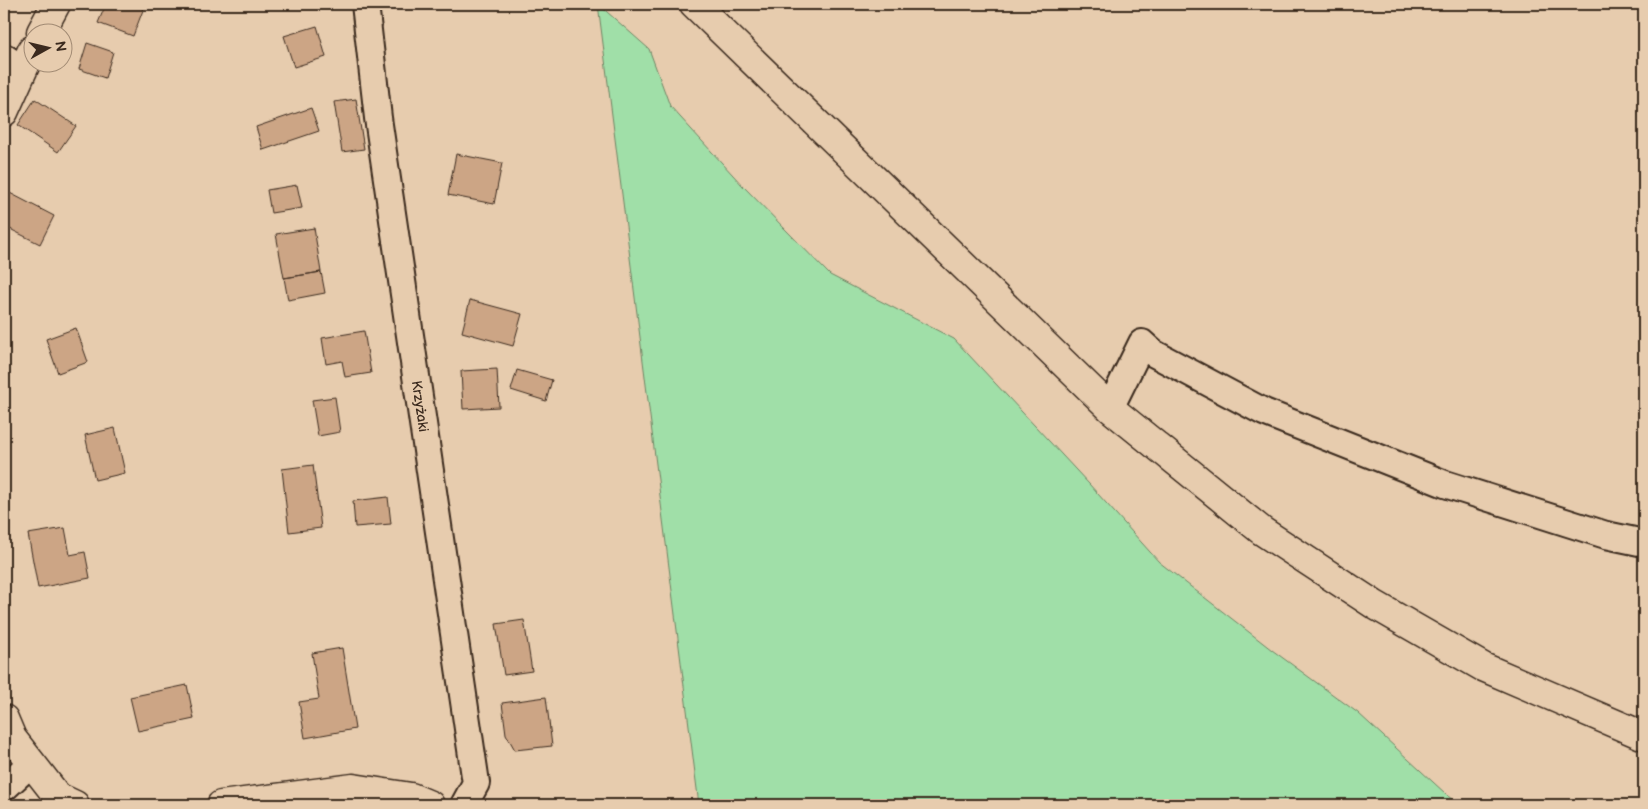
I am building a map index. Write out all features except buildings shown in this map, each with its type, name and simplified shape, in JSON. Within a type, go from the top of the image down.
[{"type":"main road","points":[[46,22],[56,4]]},
{"type":"main road","points":[[694,4],[1110,408],[1262,532],[1375,605],[1483,667],[1644,736]]},
{"type":"main road","points":[[4,112],[20,59]]},
{"type":"main road","points":[[4,719],[12,738],[58,797],[75,805]]},
{"type":"main road","points":[[221,805],[353,788],[411,797],[430,805]]},
{"type":"street","name":"Krzyżaki","points":[[365,4],[378,118],[476,783],[464,805]]},
{"type":"street","points":[[1110,408],[1142,343],[1153,353],[1264,412],[1445,484],[1606,535],[1644,543]]},
{"type":"street","points":[[4,788],[31,763]]},
{"type":"green space","points":[[598,4],[649,49],[670,106],[743,186],[830,275],[954,339],[1159,562],[1272,650],[1358,713],[1458,805],[699,805]]}]
